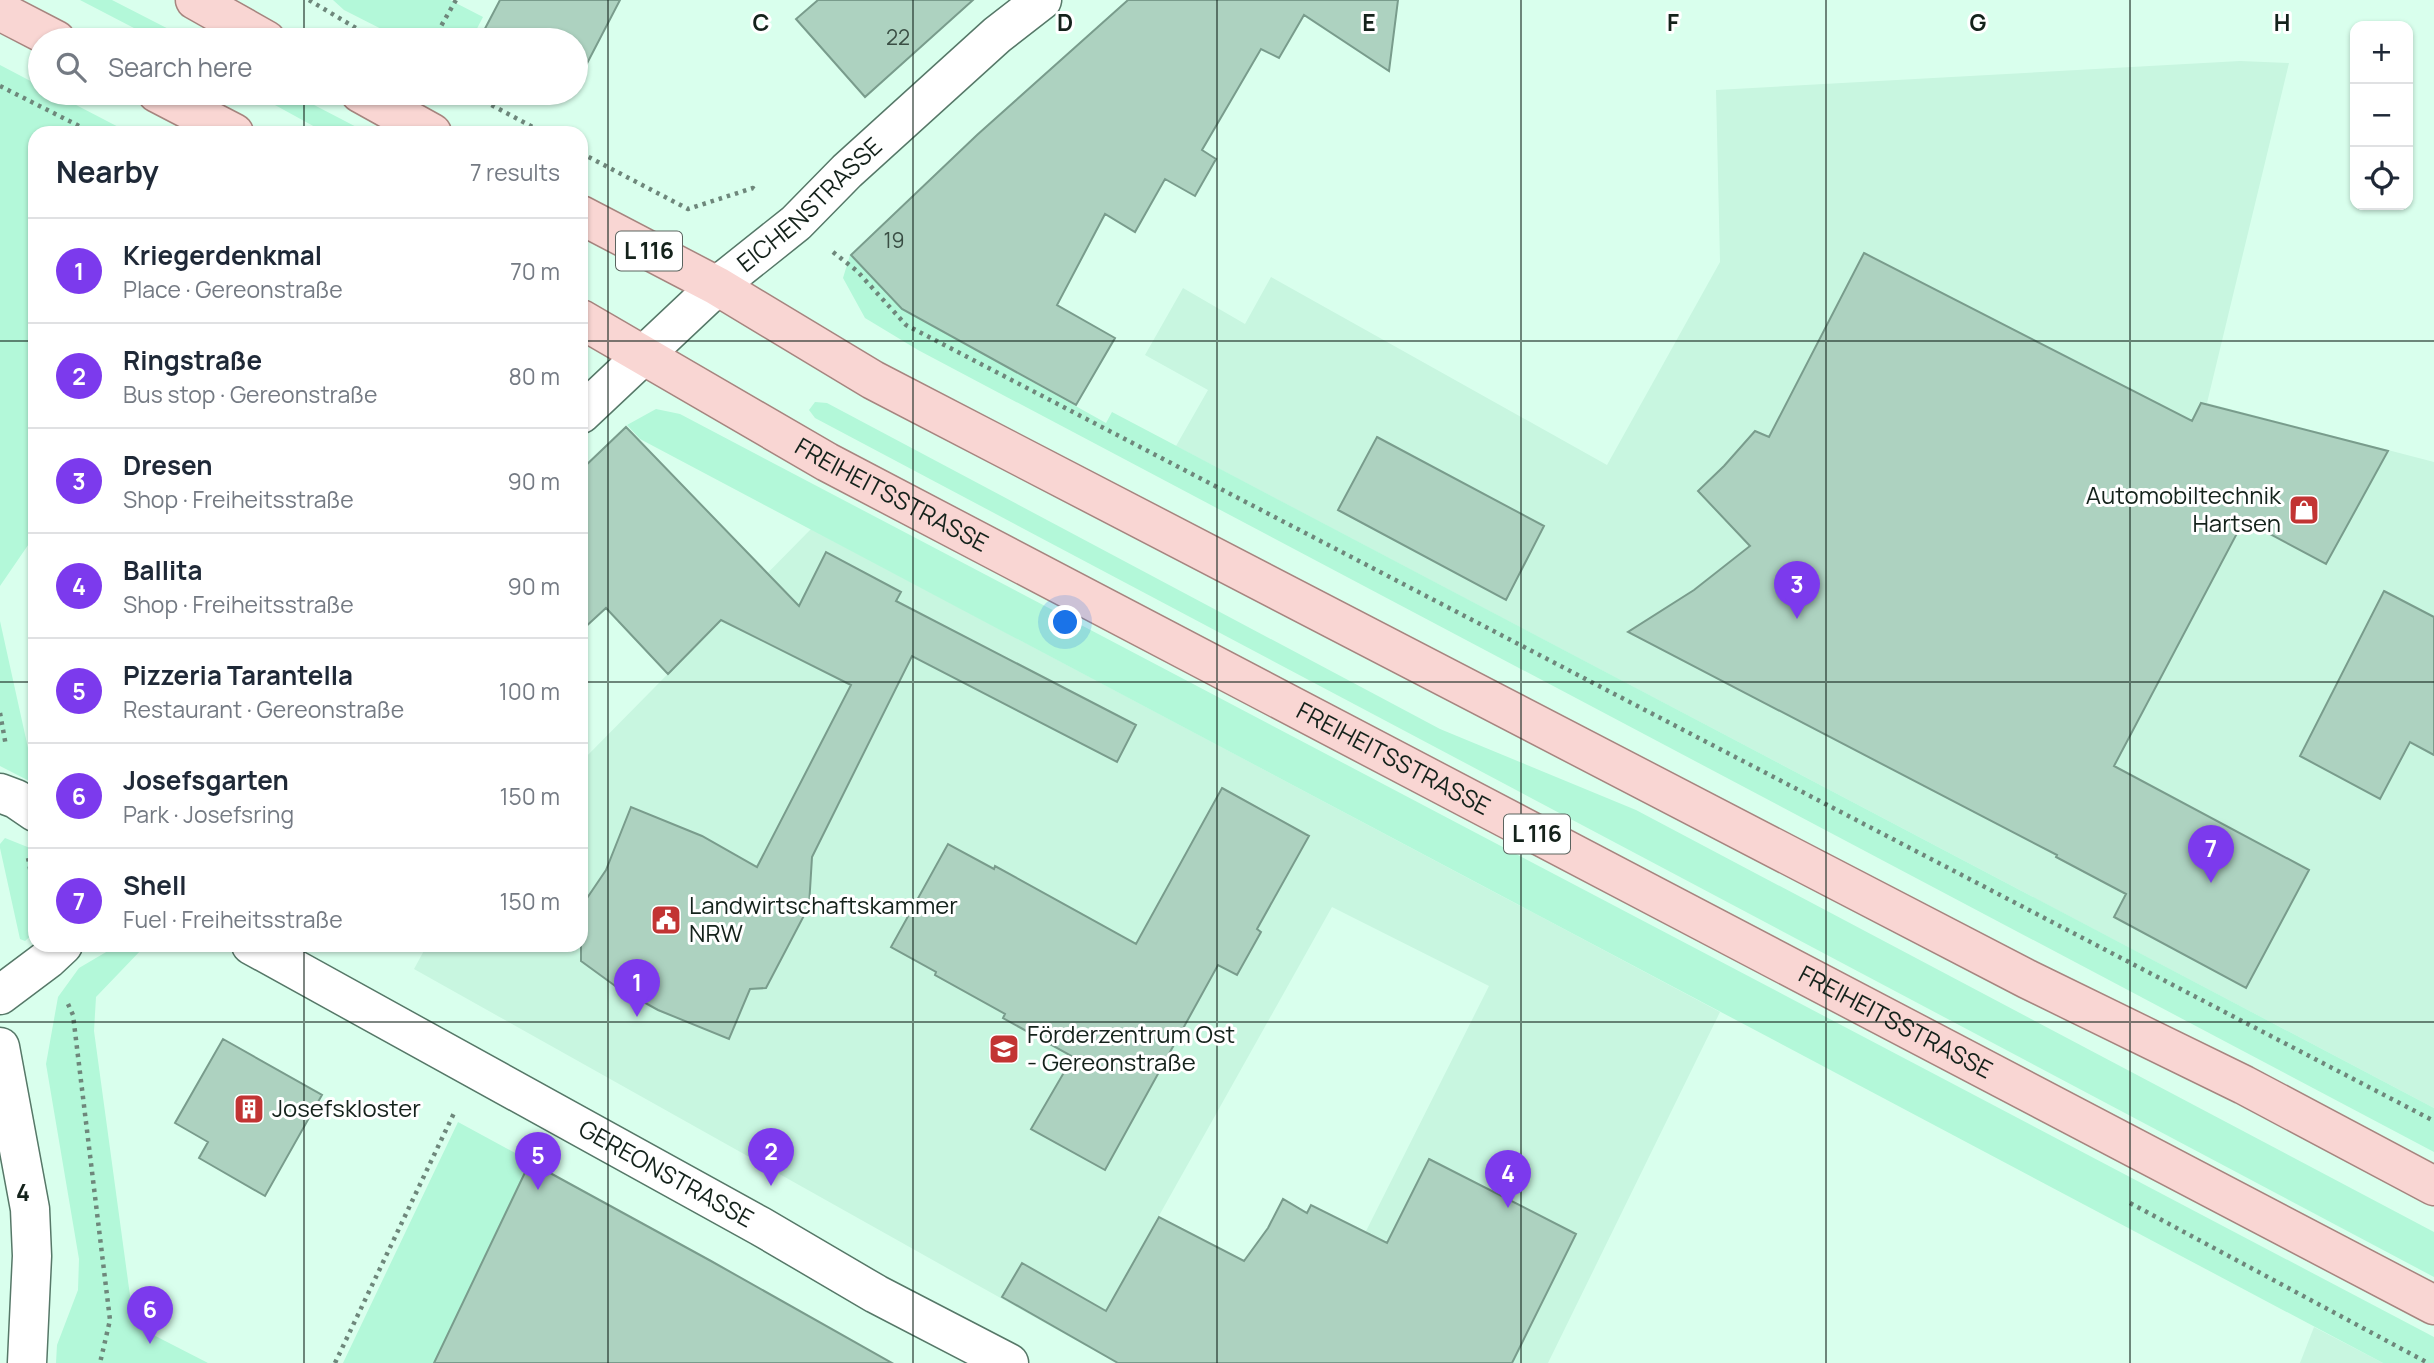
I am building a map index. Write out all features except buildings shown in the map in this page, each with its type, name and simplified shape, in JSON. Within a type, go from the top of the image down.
[{"type":"main road","points":[[195,0],[245,28]]},
{"type":"main road","points":[[0,11],[33,28]]},
{"type":"main road","points":[[180,105],[221,126]]},
{"type":"main road","points":[[382,105],[419,126]]},
{"type":"main road","name":"L 116","points":[[588,219],[718,286],[873,380],[2014,972],[2245,1085],[2434,1186]]},
{"type":"main road","name":"FREIHEITSSTRASSE","points":[[588,323],[827,462],[2434,1305]]},
{"type":"street","name":"EICHENSTRASSE","points":[[588,408],[718,286],[796,223],[847,171],[997,35],[1042,0]]},
{"type":"street","points":[[0,793],[28,807]]},
{"type":"street","points":[[0,995],[55,952]]},
{"type":"street","name":"GEREONSTRASSE","points":[[264,952],[760,1226],[876,1294],[1009,1363]]},
{"type":"street","points":[[0,1047],[30,1209],[32,1256],[27,1363]]},
{"type":"path","points":[[309,0],[356,28]]},
{"type":"path","points":[[440,28],[456,0]]},
{"type":"path","points":[[0,86],[28,100]]},
{"type":"path","points":[[38,105],[79,126]]},
{"type":"path","points":[[492,105],[531,126]]},
{"type":"path","points":[[906,325],[2434,1121]]},
{"type":"path","points":[[55,952],[73,1015],[110,1320],[100,1363]]},
{"type":"path","points":[[335,1363],[459,1104]]},
{"type":"shaded area","points":[[80,0],[112,0],[167,28],[134,28]]},
{"type":"shaded area","points":[[333,0],[450,0],[483,17],[477,28],[379,28],[344,10]]},
{"type":"shaded area","points":[[2240,61],[2289,63],[2207,403],[2434,462],[2434,1108],[1176,446],[1208,390],[1145,355],[1183,288],[1245,324],[1271,277],[1607,465],[1720,262],[1716,90]]},
{"type":"shaded area","points":[[0,65],[28,80],[28,105],[76,105],[117,126],[28,126],[28,545],[0,586]]},
{"type":"shaded area","points":[[275,105],[314,105],[355,126],[313,126]]},
{"type":"shaded area","points":[[850,255],[902,309],[1106,423],[1112,412],[2434,1108],[2434,1152],[918,350],[865,318],[843,278]]},
{"type":"shaded area","points":[[815,402],[827,403],[1440,729],[1636,810],[2434,1232],[2434,1277],[815,418],[809,410]]},
{"type":"shaded area","points":[[656,409],[680,414],[2434,1337],[2434,1363],[2383,1363],[640,439],[627,425]]},
{"type":"shaded area","points":[[811,529],[1720,1012],[1548,1363],[1514,1363],[1346,1271],[1489,986],[1332,907],[1086,1346],[414,969],[423,952],[588,952],[588,755]]},
{"type":"shaded area","points":[[0,621],[28,748],[28,780],[0,766]]},
{"type":"shaded area","points":[[5,838],[28,847],[28,938],[25,941],[20,939],[0,844]]},
{"type":"shaded area","points":[[106,952],[139,952],[96,997],[94,1031],[134,1325],[208,1363],[56,1363],[57,1345],[78,1290],[79,1259],[46,1064],[58,997],[79,968]]},
{"type":"shaded area","points":[[458,1122],[530,1161],[434,1363],[343,1363]]},
{"type":"shaded area","points":[[2314,1327],[2383,1363],[2300,1363]]},
{"type":"place","name":"Automobiltechnik Hartsen","points":[[2304,510]]},
{"type":"place","name":"Dresen","points":[[1797,619]]},
{"type":"place","name":"Shell","points":[[2211,883]]},
{"type":"place","name":"Landwirtschaftskammer NRW","points":[[666,920]]},
{"type":"place","name":"Kriegerdenkmal","points":[[637,1017]]},
{"type":"place","name":"Förderzentrum Ost - Gereonstraße","points":[[1004,1049]]},
{"type":"place","name":"Josefskloster","points":[[249,1109]]},
{"type":"place","name":"Ringstraße","points":[[771,1186]]},
{"type":"place","name":"Pizzeria Tarantella","points":[[538,1190]]},
{"type":"place","name":"Ballita","points":[[1508,1208]]},
{"type":"place","name":"Josefsgarten","points":[[150,1344]]}]
